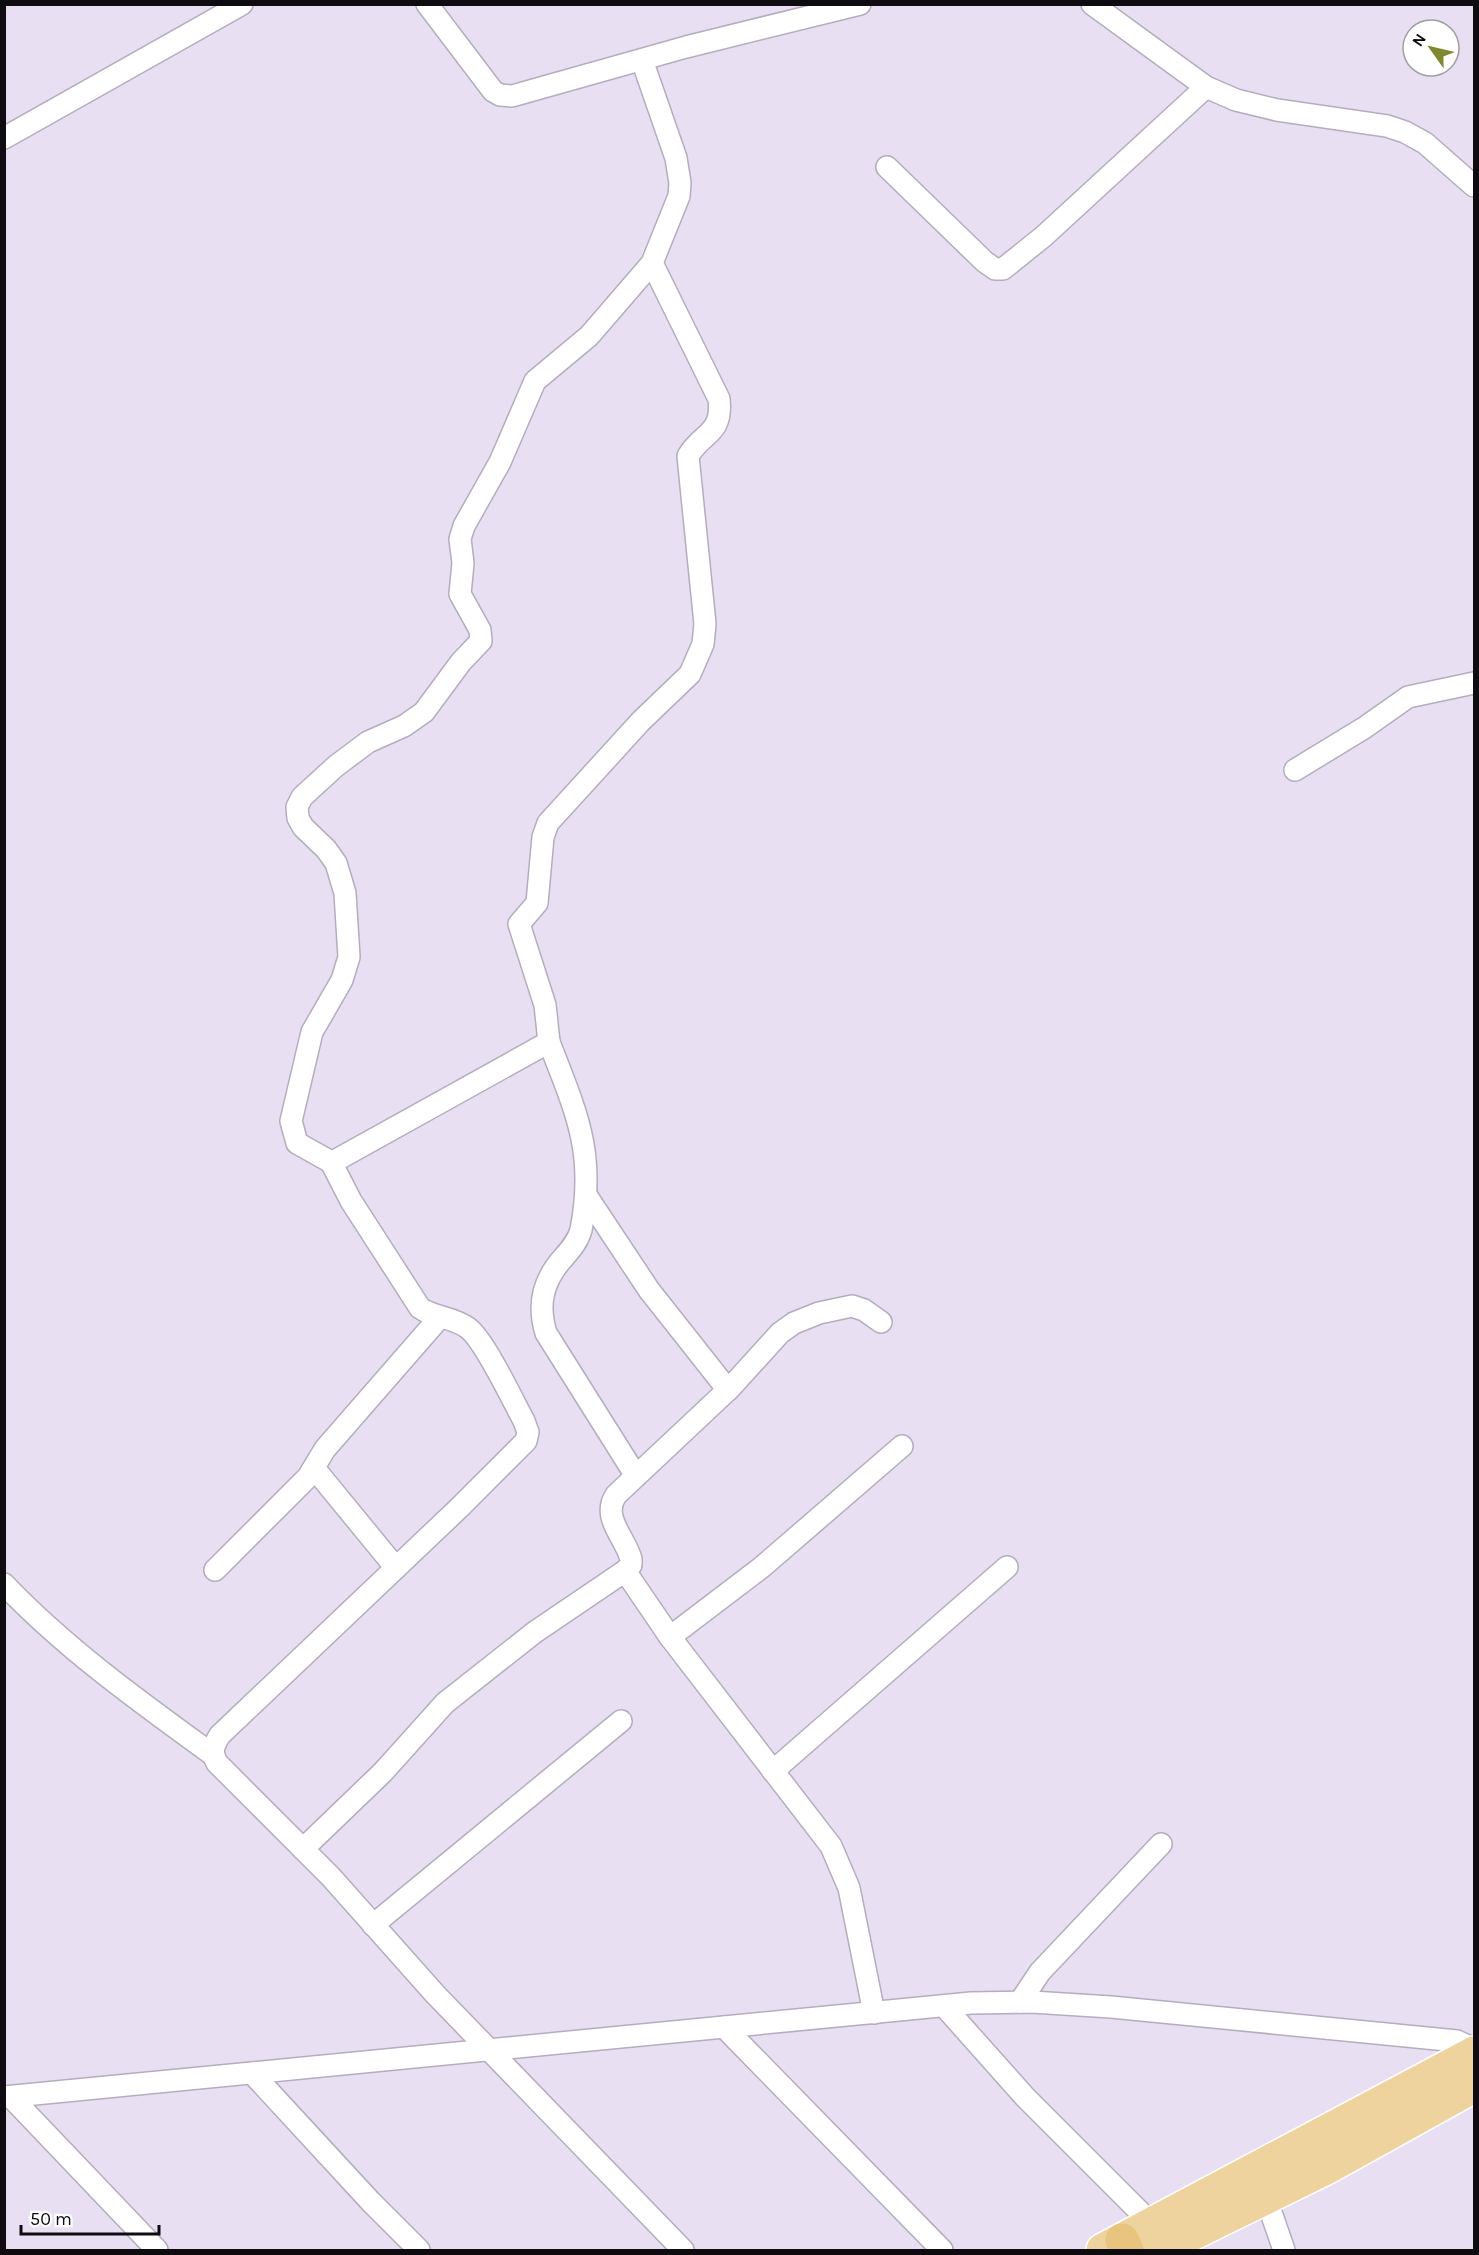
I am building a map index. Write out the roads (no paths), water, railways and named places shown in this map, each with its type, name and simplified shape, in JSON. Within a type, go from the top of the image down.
[{"type":"main road","points":[[1156,2237],[1474,2053]]},
{"type":"main road","points":[[1117,2247],[1156,2237],[1266,2198],[1326,2168],[1474,2086]]},
{"type":"street","points":[[4,138],[242,4]]},
{"type":"street","points":[[427,4],[482,77],[500,95],[512,96],[860,4]]},
{"type":"street","points":[[1092,4],[1206,87],[1236,100],[1286,112],[1387,126],[1405,132],[1425,142],[1474,186]]},
{"type":"street","points":[[642,60],[676,158],[680,183],[675,206],[652,263],[589,336],[536,381],[500,462],[464,526],[460,539],[463,563],[460,594],[480,630],[481,641],[461,662],[424,711],[404,726],[368,742],[336,766],[302,797],[297,807],[298,818],[303,827],[326,849],[336,863],[345,893],[350,957],[347,969],[312,1032],[291,1121],[297,1143],[332,1163],[351,1201],[420,1308],[440,1317],[454,1320],[471,1330],[524,1421],[528,1432],[521,1449],[220,1735],[213,1746],[213,1755],[217,1763],[303,1849],[490,2051],[683,2250]]},
{"type":"street","points":[[887,167],[985,262],[995,269],[1003,269],[1044,236],[1206,87]]},
{"type":"street","points":[[636,1476],[546,1333],[541,1315],[541,1297],[545,1284],[572,1248],[580,1232],[586,1195],[583,1134],[549,1042],[545,1005],[519,924],[523,916],[533,911],[537,903],[543,837],[548,823],[641,721],[690,674],[703,644],[705,624],[688,456],[717,424],[721,412],[719,399],[652,263]]},
{"type":"street","points":[[1294,771],[1364,728],[1408,697],[1474,683]]},
{"type":"street","points":[[332,1163],[549,1042]]},
{"type":"street","points":[[586,1195],[649,1290],[728,1390]]},
{"type":"street","points":[[303,1849],[383,1772],[446,1703],[535,1632],[631,1565],[631,1559],[610,1514],[609,1504],[728,1390],[780,1333],[795,1323],[819,1313],[852,1306],[864,1310],[881,1322]]},
{"type":"street","points":[[216,1570],[314,1468],[325,1449],[440,1317]]},
{"type":"street","points":[[670,1637],[762,1567],[902,1446]]},
{"type":"street","points":[[314,1468],[396,1568]]},
{"type":"street","points":[[774,1771],[1007,1567]]},
{"type":"street","points":[[625,1571],[670,1637],[831,1846],[849,1888],[874,2013]]},
{"type":"street","points":[[4,1584],[44,1624],[143,1704],[213,1755]]},
{"type":"street","points":[[373,1925],[621,1721]]},
{"type":"street","points":[[1020,2002],[1040,1972],[1161,1844]]},
{"type":"street","points":[[8,2097],[944,2006],[1020,2002],[1111,2007],[1457,2041],[1474,2049]]},
{"type":"street","points":[[944,2006],[1025,2097],[1053,2122],[1156,2237]]},
{"type":"street","points":[[724,2027],[942,2250]]},
{"type":"street","points":[[252,2073],[370,2202],[419,2250]]},
{"type":"street","points":[[8,2097],[157,2250]]},
{"type":"street","points":[[1266,2198],[1284,2250]]}]
